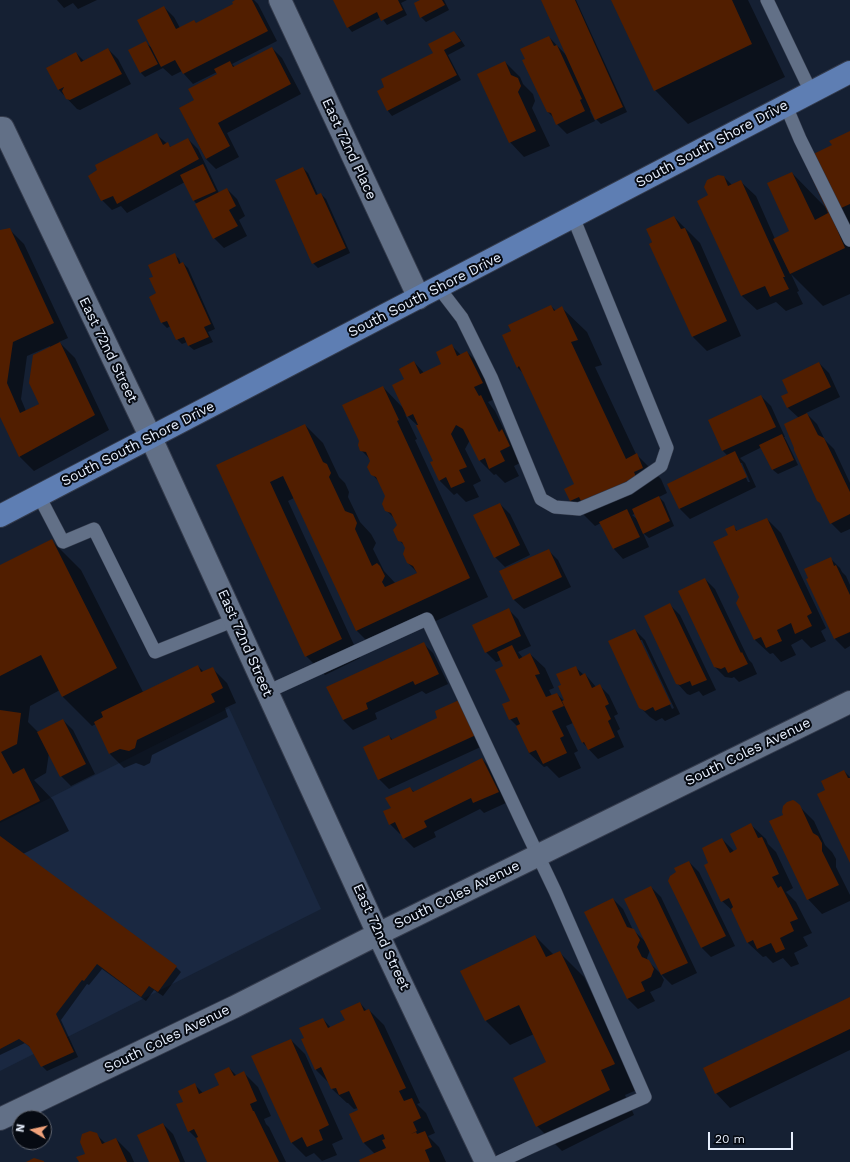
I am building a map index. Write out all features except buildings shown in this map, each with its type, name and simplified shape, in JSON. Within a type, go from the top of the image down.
[{"type":"main road","name":"South South Shore Drive","points":[[0,516],[850,72]]},
{"type":"street","name":"East 72nd Place","points":[[280,0],[419,298]]},
{"type":"street","name":"East 72nd Street","points":[[0,128],[3,128],[151,438],[378,934],[486,1162]]},
{"type":"street","name":"South Coles Avenue","points":[[0,1119],[234,1007],[378,934],[850,702]]},
{"type":"lane","points":[[767,0],[811,92]]},
{"type":"lane","points":[[786,106],[800,139],[850,240]]},
{"type":"lane","points":[[439,288],[466,324],[491,377],[541,499],[555,507],[579,509],[629,488],[661,466],[667,448],[573,217]]},
{"type":"lane","points":[[39,496],[63,542],[94,529],[155,652],[235,620]]},
{"type":"lane","points":[[267,692],[427,619],[537,856],[555,891],[645,1097],[499,1162]]},
{"type":"shaded area","points":[[229,708],[321,909],[0,1071],[0,823]]}]
